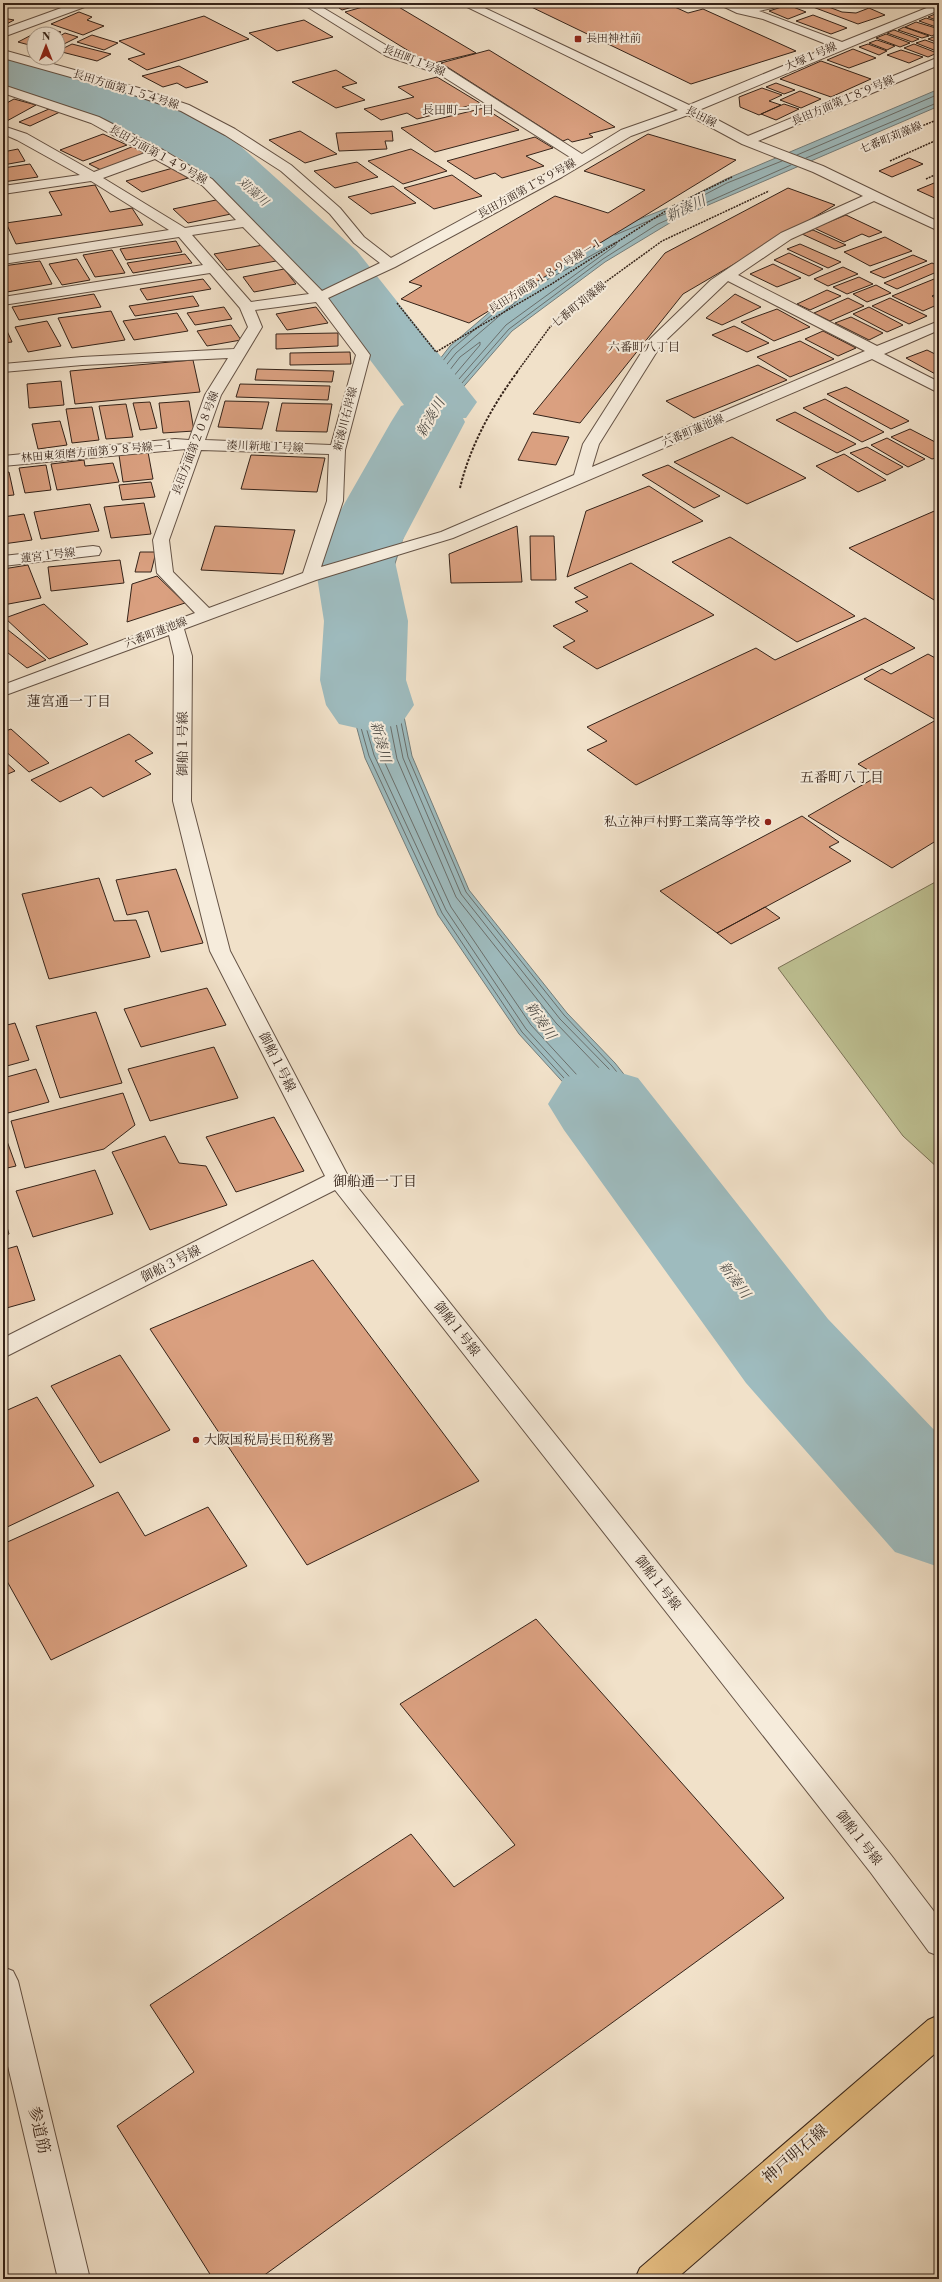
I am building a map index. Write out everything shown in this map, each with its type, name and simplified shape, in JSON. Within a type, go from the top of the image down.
[{"type":"main road","name":"神戸明石線","points":[[651,2279],[939,2030]]},
{"type":"street","points":[[3,33],[86,3]]},
{"type":"street","name":"長田町１号線","points":[[307,3],[390,53],[443,71],[581,159]]},
{"type":"street","name":"長田線","points":[[465,3],[688,110],[748,141],[818,169],[939,227]]},
{"type":"street","name":"大塚１号線","points":[[722,3],[741,12],[766,16],[842,46]]},
{"type":"street","points":[[741,12],[782,3]]},
{"type":"street","points":[[842,46],[939,6]]},
{"type":"street","name":"大塚１号線","points":[[688,110],[706,101],[842,46]]},
{"type":"street","name":"長田方面第１５４号線","points":[[3,54],[135,91],[184,108],[230,132],[286,168],[335,212],[359,240],[390,264]]},
{"type":"street","name":"長田方面第１８９号線","points":[[748,141],[939,61]]},
{"type":"street","name":"長田方面第１４９号線","points":[[3,89],[95,120],[207,182],[248,222],[320,297]]},
{"type":"street","name":"長田方面第１８９号線","points":[[320,297],[390,264],[626,133],[688,110]]},
{"type":"street","name":"長田方面第２０８号線","points":[[3,130],[22,137],[94,178],[182,232],[247,307],[255,327],[213,395],[161,540],[165,573],[205,614]]},
{"type":"street","points":[[3,190],[94,178],[158,154]]},
{"type":"street","points":[[581,479],[591,444],[655,342],[716,283],[786,236],[874,196]]},
{"type":"street","points":[[3,260],[248,222]]},
{"type":"street","points":[[3,301],[213,268]]},
{"type":"street","points":[[727,275],[939,388]]},
{"type":"street","points":[[247,307],[320,297]]},
{"type":"street","name":"新湊川右岸線","points":[[310,576],[335,501],[337,450],[363,355],[320,297]]},
{"type":"street","name":"六番町蓮池線","points":[[3,691],[205,614],[310,576],[447,535],[939,325]]},
{"type":"street","points":[[3,368],[82,361],[238,353]]},
{"type":"street","name":"林田東須磨方面第９８号線－１","points":[[3,461],[175,444],[194,445]]},
{"type":"street","name":"湊川新地１号線","points":[[194,445],[337,450]]},
{"type":"street","name":"蓮宮１号線","points":[[3,561],[93,551]]},
{"type":"street","name":"御船１号線","points":[[175,626],[183,656],[182,801],[220,951],[338,1180],[881,1864],[939,1942]]},
{"type":"street","name":"御船３号線","points":[[3,1349],[338,1180]]},
{"type":"street","name":"参道筋","points":[[3,1981],[74,2279]]},
{"type":"path","name":"七番町苅藻線","points":[[863,150],[939,119]]},
{"type":"path","points":[[888,162],[939,139]]},
{"type":"path","name":"長田方面第１８９号線－１","points":[[368,274],[394,300],[436,352],[550,285],[675,205],[736,175]]},
{"type":"path","name":"七番町苅藻線","points":[[447,535],[467,459],[502,392],[550,328],[600,286],[662,241],[771,190]]},
{"type":"green space","points":[[939,880],[939,1169],[903,1136],[778,968]]},
{"type":"water","points":[[939,89],[939,106],[678,218],[605,262],[512,331],[459,392],[417,476],[408,522],[389,583],[393,662],[412,756],[469,890],[567,1013],[615,1063],[662,1122],[684,1161],[939,1466],[939,1521],[805,1348],[519,1034],[438,915],[365,758],[350,703],[346,618],[363,500],[415,391],[450,346],[527,280],[627,224],[675,205],[726,179]]},
{"type":"building","points":[[154,3],[180,3],[160,7]]},
{"type":"building","points":[[332,3],[367,3],[342,10]]},
{"type":"building","points":[[377,3],[392,3],[476,53],[430,64],[345,12]]},
{"type":"building","points":[[523,3],[666,3],[688,13],[703,9],[796,51],[691,84]]},
{"type":"building","points":[[834,3],[826,6],[842,12],[856,13],[869,8],[885,15],[858,24],[805,4]]},
{"type":"building","points":[[788,5],[806,12],[788,19],[769,11]]},
{"type":"building","points":[[79,12],[92,17],[87,20],[104,26],[83,35],[66,29],[66,26],[57,26],[51,24]]},
{"type":"building","points":[[935,14],[939,16],[939,21],[928,17]]},
{"type":"building","points":[[813,15],[847,28],[831,34],[796,21]]},
{"type":"building","points":[[204,16],[249,39],[147,70],[128,59],[145,54],[119,41]]},
{"type":"building","points":[[3,18],[14,20],[3,26]]},
{"type":"building","points":[[926,18],[939,22],[939,28],[919,21]]},
{"type":"building","points":[[304,20],[333,37],[277,51],[249,33]]},
{"type":"building","points":[[916,22],[939,29],[939,32],[932,36],[905,27]]},
{"type":"building","points":[[904,27],[929,36],[922,38],[898,30]]},
{"type":"building","points":[[894,30],[919,39],[912,42],[887,33]]},
{"type":"building","points":[[66,33],[78,37],[66,43]]},
{"type":"building","points":[[886,34],[910,43],[900,47],[876,38]]},
{"type":"building","points":[[92,35],[118,43],[104,50],[77,42]]},
{"type":"building","points":[[936,36],[939,37],[939,43],[928,39]]},
{"type":"building","points":[[26,38],[26,44],[18,42]]},
{"type":"building","points":[[877,40],[895,46],[887,50],[869,43]]},
{"type":"building","points":[[925,40],[939,45],[939,52],[916,43]]},
{"type":"building","points":[[72,44],[111,54],[97,61],[66,53],[66,47]]},
{"type":"building","points":[[868,44],[887,51],[879,55],[859,47]]},
{"type":"building","points":[[914,44],[937,53],[928,57],[904,48]]},
{"type":"building","points":[[853,49],[876,58],[849,68],[827,60]]},
{"type":"building","points":[[489,50],[615,127],[589,134],[593,137],[572,142],[568,139],[563,141],[441,63]]},
{"type":"building","points":[[901,50],[923,57],[909,63],[887,55]]},
{"type":"building","points":[[821,61],[871,79],[831,97],[780,79]]},
{"type":"building","points":[[179,66],[208,82],[186,88],[177,83],[163,87],[142,76]]},
{"type":"building","points":[[336,70],[357,83],[342,87],[365,100],[336,108],[292,82]]},
{"type":"building","points":[[437,77],[480,103],[417,119],[407,113],[381,120],[364,109],[414,97],[398,87]]},
{"type":"building","points":[[776,83],[795,90],[784,94],[766,87]]},
{"type":"building","points":[[762,88],[782,95],[769,101],[781,105],[759,115],[740,107],[739,97]]},
{"type":"building","points":[[800,91],[821,99],[801,108],[780,100]]},
{"type":"building","points":[[14,99],[36,105],[5,122],[3,121],[3,105]]},
{"type":"building","points":[[784,104],[799,109],[776,120],[761,114]]},
{"type":"building","points":[[484,108],[519,130],[435,152],[401,128]]},
{"type":"building","points":[[49,109],[60,112],[30,126],[19,122]]},
{"type":"building","points":[[300,131],[337,154],[305,163],[269,140]]},
{"type":"building","points":[[392,131],[393,141],[385,141],[387,149],[339,151],[336,133]]},
{"type":"building","points":[[103,134],[127,145],[83,161],[60,150]]},
{"type":"building","points":[[648,134],[736,160],[469,323],[401,299],[422,286],[409,282],[555,196],[608,213],[645,190],[584,171]]},
{"type":"building","points":[[535,137],[553,148],[526,156],[544,166],[502,178],[495,173],[475,179],[447,161]]},
{"type":"building","points":[[134,146],[147,152],[101,170],[89,164]]},
{"type":"building","points":[[18,149],[25,161],[3,165],[3,152]]},
{"type":"building","points":[[411,149],[447,171],[403,184],[368,161]]},
{"type":"building","points":[[909,158],[923,164],[892,177],[879,171]]},
{"type":"building","points":[[357,162],[378,177],[335,188],[314,171]]},
{"type":"building","points":[[30,164],[38,177],[3,182],[3,168]]},
{"type":"building","points":[[173,168],[188,178],[142,192],[126,181]]},
{"type":"building","points":[[452,175],[482,196],[434,209],[404,188]]},
{"type":"building","points":[[939,181],[939,200],[917,190]]},
{"type":"building","points":[[95,185],[110,212],[132,208],[143,225],[16,244],[6,223],[62,215],[49,192]]},
{"type":"building","points":[[393,186],[416,203],[371,214],[348,197]]},
{"type":"building","points":[[788,188],[835,205],[683,294],[580,423],[533,414],[665,253]]},
{"type":"building","points":[[216,200],[231,214],[188,223],[173,209]]},
{"type":"building","points":[[846,215],[882,232],[869,237],[862,234],[844,242],[814,228]]},
{"type":"building","points":[[813,230],[846,245],[835,249],[802,234]]},
{"type":"building","points":[[885,237],[912,251],[870,266],[844,252]]},
{"type":"building","points":[[176,241],[182,252],[126,260],[120,249]]},
{"type":"building","points":[[800,244],[841,262],[828,268],[787,249]]},
{"type":"building","points":[[263,245],[276,261],[227,270],[214,254]]},
{"type":"building","points":[[112,250],[125,273],[95,277],[83,255]]},
{"type":"building","points":[[789,253],[823,269],[809,276],[774,260]]},
{"type":"building","points":[[185,254],[192,263],[133,273],[127,263]]},
{"type":"building","points":[[913,255],[927,261],[884,278],[870,272]]},
{"type":"building","points":[[77,259],[90,280],[62,285],[49,264]]},
{"type":"building","points":[[40,261],[52,284],[7,292],[3,285],[3,266]]},
{"type":"building","points":[[932,263],[939,266],[939,271],[897,289],[884,283]]},
{"type":"building","points":[[773,264],[801,278],[777,287],[750,274]]},
{"type":"building","points":[[843,267],[858,274],[828,286],[814,279]]},
{"type":"building","points":[[284,269],[296,284],[254,292],[243,277]]},
{"type":"building","points":[[859,277],[873,284],[847,294],[833,287]]},
{"type":"building","points":[[939,277],[939,293],[932,296],[939,300],[939,304],[923,311],[892,296]]},
{"type":"building","points":[[203,279],[211,289],[147,300],[140,289]]},
{"type":"building","points":[[876,285],[891,293],[867,302],[853,294]]},
{"type":"building","points":[[827,290],[841,296],[810,310],[797,304]]},
{"type":"building","points":[[94,294],[101,307],[19,320],[12,307]]},
{"type":"building","points":[[735,294],[761,307],[722,325],[706,318]]},
{"type":"building","points":[[193,296],[199,306],[135,316],[129,306]]},
{"type":"building","points":[[848,298],[864,306],[830,321],[814,313]]},
{"type":"building","points":[[890,298],[927,316],[909,324],[872,306]]},
{"type":"building","points":[[224,307],[232,319],[195,325],[187,313]]},
{"type":"building","points":[[316,307],[328,323],[287,330],[276,314]]},
{"type":"building","points":[[869,307],[903,325],[887,332],[853,314]]},
{"type":"building","points":[[777,309],[810,327],[774,341],[741,322]]},
{"type":"building","points":[[111,311],[125,340],[72,348],[58,318]]},
{"type":"building","points":[[177,313],[188,331],[134,340],[123,321]]},
{"type":"building","points":[[851,317],[883,333],[869,340],[835,323]]},
{"type":"building","points":[[47,321],[61,346],[28,352],[15,327]]},
{"type":"building","points":[[3,322],[12,342],[3,343]]},
{"type":"building","points":[[231,325],[241,340],[207,346],[197,331]]},
{"type":"building","points":[[734,326],[769,343],[747,352],[712,335]]},
{"type":"building","points":[[823,331],[856,348],[838,356],[805,339]]},
{"type":"building","points":[[338,333],[338,346],[276,349],[276,334]]},
{"type":"building","points":[[800,341],[834,359],[790,377],[757,357]]},
{"type":"building","points":[[927,350],[939,356],[939,376],[906,358]]},
{"type":"building","points":[[350,352],[351,364],[290,365],[290,353]]},
{"type":"building","points":[[193,360],[200,392],[75,404],[70,371]]},
{"type":"building","points":[[758,365],[787,380],[694,418],[666,401]]},
{"type":"building","points":[[257,369],[334,371],[332,382],[255,380]]},
{"type":"building","points":[[61,381],[64,405],[29,408],[27,384]]},
{"type":"building","points":[[240,384],[330,386],[328,400],[236,397]]},
{"type":"building","points":[[846,387],[909,421],[891,429],[827,394]]},
{"type":"building","points":[[825,399],[884,432],[862,442],[803,408]]},
{"type":"building","points":[[189,401],[194,431],[163,433],[159,403]]},
{"type":"building","points":[[225,401],[269,402],[262,429],[218,427]]},
{"type":"building","points":[[150,402],[157,428],[140,430],[133,403]]},
{"type":"building","points":[[282,403],[332,404],[327,432],[276,431]]},
{"type":"building","points":[[126,404],[133,437],[106,439],[99,406]]},
{"type":"building","points":[[92,407],[99,440],[72,443],[66,409]]},
{"type":"building","points":[[795,412],[856,444],[837,453],[776,420]]},
{"type":"building","points":[[60,421],[67,445],[38,449],[32,424]]},
{"type":"building","points":[[910,429],[939,444],[939,457],[932,459],[891,437]]},
{"type":"building","points":[[532,432],[569,437],[556,465],[518,460]]},
{"type":"building","points":[[732,437],[806,478],[747,504],[674,462]]},
{"type":"building","points":[[887,438],[925,459],[908,467],[871,445]]},
{"type":"building","points":[[867,447],[903,467],[887,475],[850,453]]},
{"type":"building","points":[[148,452],[153,479],[123,482],[119,455]]},
{"type":"building","points":[[844,454],[886,480],[858,492],[816,466]]},
{"type":"building","points":[[251,455],[325,458],[317,492],[241,489]]},
{"type":"building","points":[[84,460],[85,466],[113,463],[119,482],[57,490],[51,464]]},
{"type":"building","points":[[46,465],[51,490],[25,493],[19,468]]},
{"type":"building","points":[[668,465],[720,496],[694,508],[642,475]]},
{"type":"building","points":[[9,472],[14,495],[3,496],[3,473]]},
{"type":"building","points":[[151,482],[155,497],[122,500],[119,485]]},
{"type":"building","points":[[649,486],[703,521],[567,577],[586,511]]},
{"type":"building","points":[[144,503],[151,534],[111,538],[104,507]]},
{"type":"building","points":[[90,504],[99,531],[41,539],[34,512]]},
{"type":"building","points":[[939,509],[939,603],[849,548]]},
{"type":"building","points":[[24,514],[32,540],[3,544],[3,517]]},
{"type":"building","points":[[215,526],[295,530],[283,574],[201,570]]},
{"type":"building","points":[[517,526],[522,582],[451,583],[449,554]]},
{"type":"building","points":[[530,536],[554,536],[556,580],[531,580]]},
{"type":"building","points":[[730,537],[855,616],[797,642],[672,562]]},
{"type":"building","points":[[140,552],[156,552],[151,572],[135,572]]},
{"type":"building","points":[[120,560],[124,583],[51,591],[48,567]]},
{"type":"building","points":[[631,563],[714,615],[597,669],[563,647],[575,641],[553,626],[588,611],[575,602],[588,597],[574,588]]},
{"type":"building","points":[[28,565],[41,598],[3,605],[3,569]]},
{"type":"building","points":[[157,576],[185,603],[127,622],[132,584]]},
{"type":"building","points":[[44,604],[88,644],[49,659],[5,618]]},
{"type":"building","points":[[865,618],[915,648],[636,785],[587,750],[607,741],[587,727],[756,648],[775,660]]},
{"type":"building","points":[[3,626],[46,660],[27,668],[3,649]]},
{"type":"building","points":[[928,654],[939,660],[939,839],[892,868],[808,816],[878,776],[858,764],[936,720],[864,679],[882,669],[891,674]]},
{"type":"building","points":[[11,729],[49,763],[29,772],[3,749],[3,732]]},
{"type":"building","points":[[129,734],[153,753],[135,761],[151,774],[103,797],[91,787],[60,802],[31,780]]},
{"type":"building","points":[[3,760],[15,771],[3,776]]},
{"type":"building","points":[[802,816],[839,842],[829,847],[851,861],[717,933],[660,891]]},
{"type":"building","points":[[176,869],[203,943],[161,952],[148,911],[127,915],[116,880]]},
{"type":"building","points":[[99,878],[114,921],[136,920],[150,957],[49,979],[22,894]]},
{"type":"building","points":[[765,907],[780,918],[731,944],[717,933]]},
{"type":"building","points":[[207,988],[226,1025],[141,1047],[124,1009]]},
{"type":"building","points":[[96,1012],[122,1083],[60,1098],[36,1026]]},
{"type":"building","points":[[15,1023],[29,1060],[3,1067],[3,1026]]},
{"type":"building","points":[[214,1047],[238,1098],[150,1121],[128,1069]]},
{"type":"building","points":[[36,1069],[49,1102],[8,1113],[3,1099],[3,1078]]},
{"type":"building","points":[[123,1093],[135,1125],[104,1149],[25,1168],[11,1121]]},
{"type":"building","points":[[274,1117],[304,1171],[236,1192],[206,1137]]},
{"type":"building","points":[[3,1130],[16,1166],[3,1169]]},
{"type":"building","points":[[165,1136],[179,1163],[206,1166],[227,1205],[150,1230],[112,1152]]},
{"type":"building","points":[[95,1170],[113,1214],[33,1237],[16,1191]]},
{"type":"building","points":[[3,1213],[9,1234],[3,1236]]},
{"type":"building","points":[[17,1246],[35,1300],[3,1309],[3,1250]]},
{"type":"building","points":[[313,1260],[479,1481],[307,1565],[150,1329]]},
{"type":"building","points":[[120,1355],[170,1430],[100,1463],[51,1386]]},
{"type":"building","points":[[37,1397],[94,1486],[3,1529],[3,1412]]},
{"type":"building","points":[[118,1492],[145,1536],[208,1507],[247,1566],[51,1660],[3,1574],[3,1544]]},
{"type":"building","points":[[536,1619],[784,1898],[259,2279],[213,2279],[117,2126],[194,2072],[150,2005],[411,1834],[454,1887],[515,1845],[400,1704]]},
{"type":"waterway","name":"苅藻川","points":[[3,71],[119,105],[205,147],[333,265],[440,402]]},
{"type":"waterway","name":"新湊川","points":[[370,705],[363,680],[366,621],[354,557],[428,422]]},
{"type":"waterway","name":"新湊川","points":[[601,1104],[787,1351],[939,1516]]},
{"type":"place","name":"長田神社前","points":[[578,39]]},
{"type":"place","name":"私立神戸村野工業高等学校","points":[[768,822]]},
{"type":"place","name":"大阪国税局長田税務署","points":[[196,1440]]},
{"type":"district","name":"長田町一丁目","points":[[458,110]]},
{"type":"district","name":"六番町八丁目","points":[[644,347]]},
{"type":"district","name":"蓮宮通一丁目","points":[[69,702]]},
{"type":"district","name":"五番町八丁目","points":[[842,778]]},
{"type":"district","name":"御船通一丁目","points":[[375,1182]]}]
